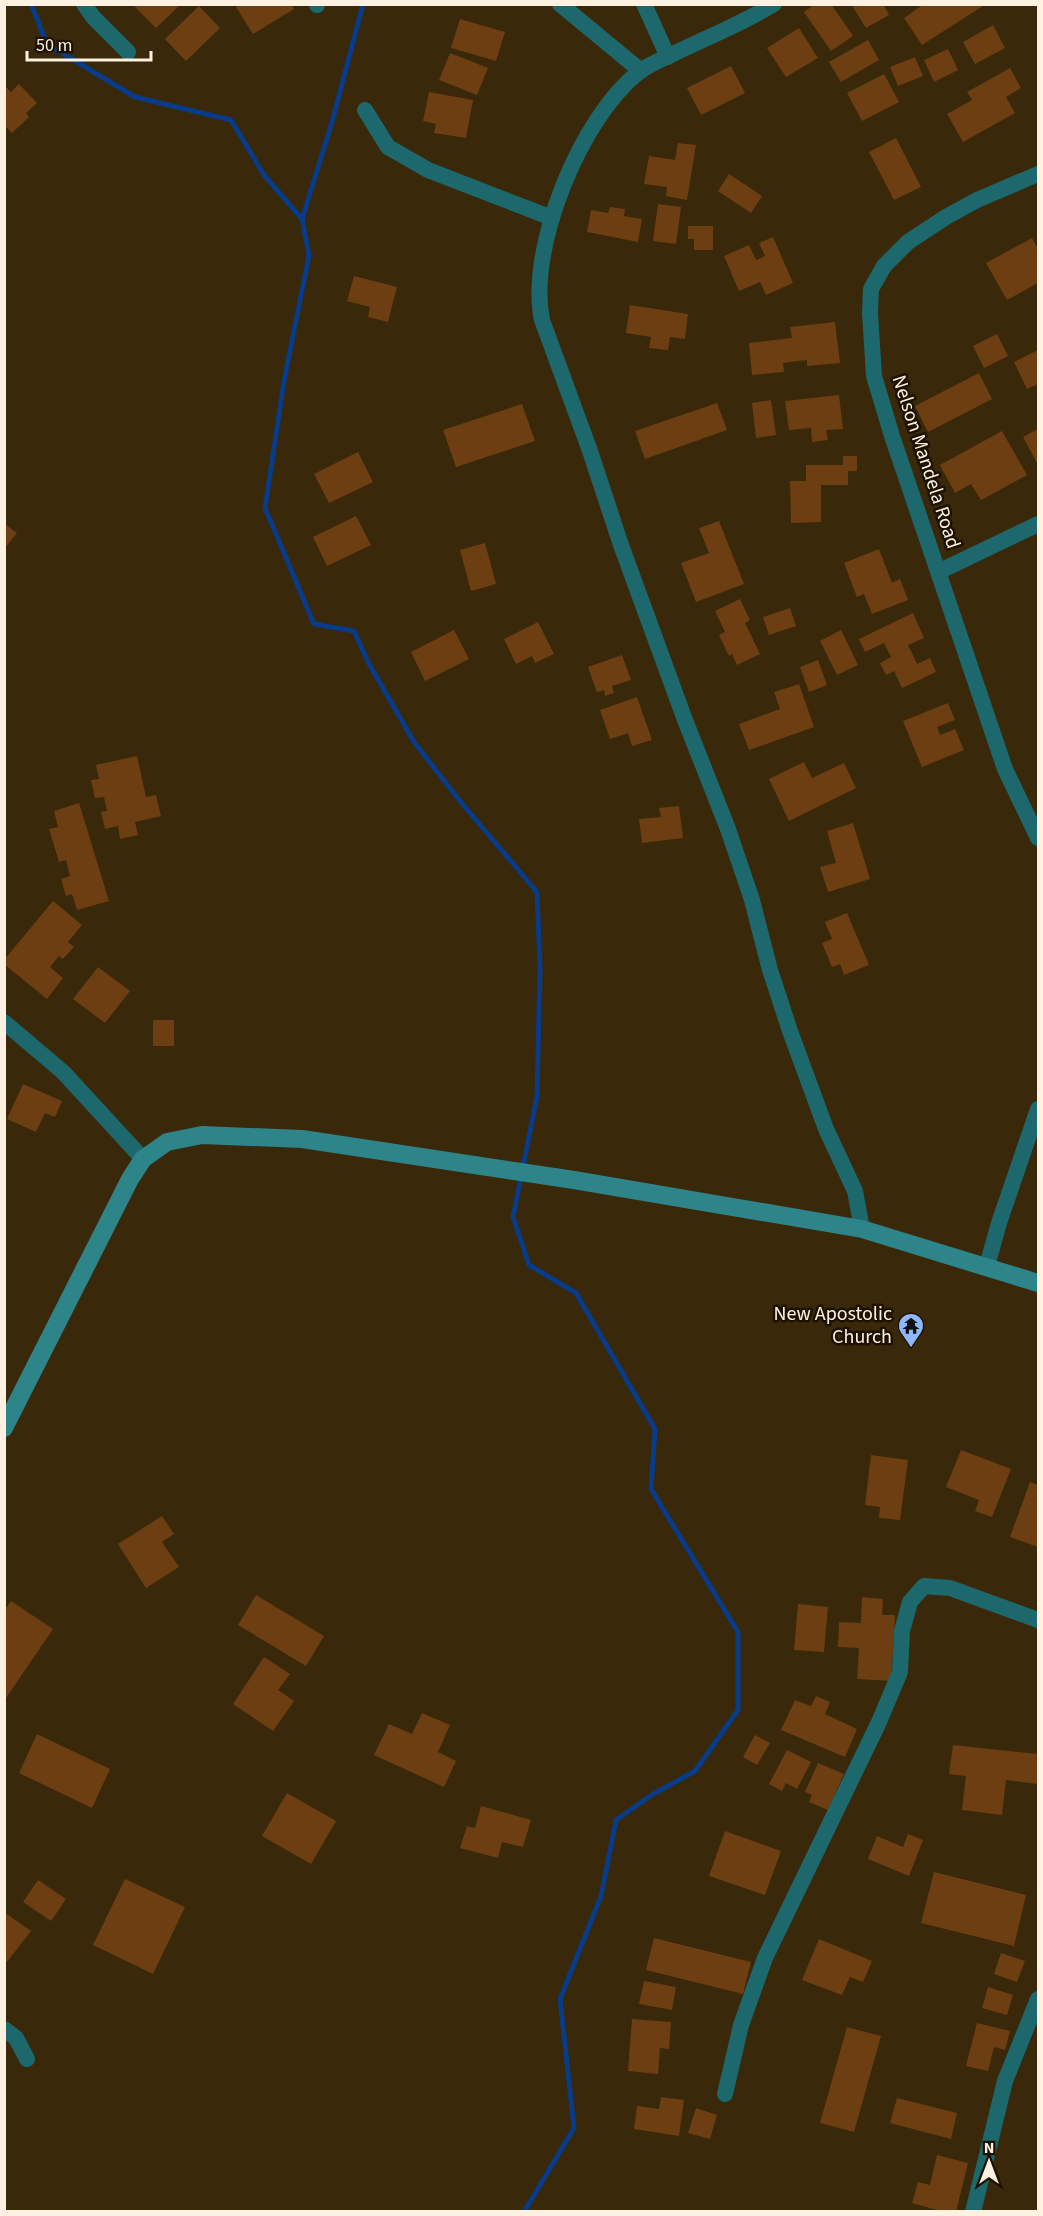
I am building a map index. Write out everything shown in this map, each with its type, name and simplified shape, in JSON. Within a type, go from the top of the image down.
[{"type":"street","points":[[84,4],[128,52]]},
{"type":"street","points":[[560,4],[641,71]]},
{"type":"street","points":[[644,4],[668,57]]},
{"type":"street","points":[[774,4],[641,71],[611,101],[580,147],[552,218],[538,303],[542,320],[685,720],[728,829],[752,900],[770,970],[790,1031],[826,1129],[855,1191],[862,1229]]},
{"type":"street","points":[[365,110],[388,147],[428,170],[552,218]]},
{"type":"street","name":"Nelson Mandela Road","points":[[1038,174],[967,206],[908,242],[884,266],[871,289],[871,345],[874,376],[892,436],[1005,769],[1038,838]]},
{"type":"street","points":[[939,572],[1038,524]]},
{"type":"street","points":[[4,1022],[63,1072],[143,1159]]},
{"type":"street","points":[[987,1266],[999,1223],[1038,1109]]},
{"type":"street","points":[[4,1428],[130,1179],[143,1159],[167,1142],[202,1135],[302,1138],[574,1180],[862,1229],[1038,1283]]},
{"type":"street","points":[[725,2094],[741,2025],[765,1958],[879,1722],[900,1672],[902,1631],[910,1602],[924,1586],[950,1588],[1038,1620]]},
{"type":"street","points":[[973,2211],[1005,2080],[1038,1999]]},
{"type":"street","points":[[4,2030],[16,2038],[27,2059]]},
{"type":"building","points":[[137,4],[181,4],[156,28],[135,7]]},
{"type":"building","points":[[240,4],[291,4],[294,9],[253,34],[236,7]]},
{"type":"building","points":[[815,4],[831,4],[853,36],[831,51],[804,12]]},
{"type":"building","points":[[857,4],[883,4],[889,15],[866,28],[853,7]]},
{"type":"building","points":[[924,4],[982,4],[983,6],[922,45],[904,18]]},
{"type":"building","points":[[199,6],[220,28],[186,61],[165,39]]},
{"type":"building","points":[[460,19],[505,32],[496,61],[451,48]]},
{"type":"building","points":[[993,25],[1005,48],[975,64],[963,42]]},
{"type":"building","points":[[799,28],[818,58],[786,77],[767,48]]},
{"type":"building","points":[[868,40],[879,60],[841,82],[829,62]]},
{"type":"building","points":[[948,49],[958,70],[934,82],[924,60]]},
{"type":"building","points":[[450,53],[488,68],[477,95],[439,80]]},
{"type":"building","points":[[915,57],[923,76],[898,86],[890,67]]},
{"type":"building","points":[[731,66],[745,93],[701,115],[687,88]]},
{"type":"building","points":[[1010,68],[1021,88],[1006,97],[1015,113],[963,142],[947,114],[972,100],[967,92]]},
{"type":"building","points":[[884,74],[899,102],[862,121],[847,93]]},
{"type":"building","points":[[19,84],[37,103],[26,113],[29,117],[12,133],[6,127],[4,129],[4,88],[6,87],[11,92]]},
{"type":"building","points":[[429,92],[473,100],[466,138],[434,133],[436,124],[423,121]]},
{"type":"building","points":[[896,138],[921,187],[894,200],[869,152]]},
{"type":"building","points":[[678,143],[696,145],[687,200],[666,196],[667,187],[644,184],[649,156],[675,160]]},
{"type":"building","points":[[729,174],[762,196],[751,213],[718,191]]},
{"type":"building","points":[[658,204],[681,207],[676,244],[653,241]]},
{"type":"building","points":[[610,207],[625,209],[624,216],[642,219],[638,242],[587,232],[591,210],[608,213]]},
{"type":"building","points":[[688,226],[713,226],[713,250],[694,250],[694,239],[688,239]]},
{"type":"building","points":[[773,237],[793,283],[766,295],[760,282],[739,291],[724,256],[749,245],[756,260],[765,256],[759,243]]},
{"type":"building","points":[[1032,238],[1038,249],[1038,283],[1007,300],[986,263]]},
{"type":"building","points":[[354,276],[397,287],[388,322],[368,317],[370,307],[347,301]]},
{"type":"building","points":[[630,305],[688,314],[685,339],[670,337],[668,350],[649,348],[651,337],[626,333]]},
{"type":"building","points":[[835,322],[840,363],[807,366],[807,360],[783,363],[784,372],[752,375],[749,343],[792,338],[790,327]]},
{"type":"building","points":[[997,334],[1008,356],[984,368],[973,346]]},
{"type":"building","points":[[1038,350],[1038,384],[1027,389],[1014,362]]},
{"type":"building","points":[[979,373],[992,399],[928,432],[915,406]]},
{"type":"building","points":[[839,395],[843,429],[826,430],[828,440],[812,442],[811,428],[789,430],[785,401]]},
{"type":"building","points":[[771,400],[776,435],[756,438],[752,403]]},
{"type":"building","points":[[717,403],[727,430],[645,459],[635,431]]},
{"type":"building","points":[[522,404],[535,441],[456,467],[443,430]]},
{"type":"building","points":[[1038,429],[1038,462],[1037,463],[1023,437]]},
{"type":"building","points":[[1002,431],[1027,475],[981,500],[971,484],[955,493],[940,465]]},
{"type":"building","points":[[358,452],[373,482],[329,503],[314,474]]},
{"type":"building","points":[[843,456],[857,456],[857,471],[848,471],[848,485],[821,485],[821,522],[791,523],[790,481],[806,481],[806,465],[843,465]]},
{"type":"building","points":[[356,516],[371,545],[327,566],[313,537]]},
{"type":"building","points":[[719,521],[744,584],[696,602],[681,563],[709,553],[699,528]]},
{"type":"building","points":[[4,523],[17,533],[4,549]]},
{"type":"building","points":[[485,543],[496,584],[471,591],[460,550]]},
{"type":"building","points":[[879,549],[892,583],[900,579],[908,600],[872,614],[864,594],[857,597],[844,563]]},
{"type":"building","points":[[740,599],[750,620],[745,623],[760,654],[737,665],[732,654],[729,656],[719,635],[725,632],[715,611]]},
{"type":"building","points":[[790,608],[796,626],[769,635],[763,617]]},
{"type":"building","points":[[913,613],[924,638],[908,645],[917,664],[930,658],[936,672],[902,688],[894,671],[886,675],[880,663],[891,657],[884,643],[865,652],[859,639]]},
{"type":"building","points":[[538,622],[554,654],[535,663],[532,656],[516,664],[504,639]]},
{"type":"building","points":[[454,630],[469,659],[425,681],[411,652]]},
{"type":"building","points":[[841,630],[858,665],[837,675],[820,641]]},
{"type":"building","points":[[622,655],[631,680],[612,686],[614,693],[605,696],[604,690],[597,692],[588,667]]},
{"type":"building","points":[[818,660],[827,685],[809,692],[800,667]]},
{"type":"building","points":[[799,684],[814,727],[749,750],[739,724],[780,709],[774,692]]},
{"type":"building","points":[[637,697],[652,740],[632,746],[628,733],[610,739],[600,710]]},
{"type":"building","points":[[948,703],[955,720],[937,727],[940,735],[955,729],[964,750],[922,767],[903,721]]},
{"type":"building","points":[[137,756],[146,797],[156,795],[161,816],[135,822],[138,835],[120,839],[118,826],[105,829],[101,812],[107,811],[104,797],[95,798],[91,780],[99,779],[96,765]]},
{"type":"building","points":[[804,762],[812,778],[844,763],[856,788],[789,821],[769,779]]},
{"type":"building","points":[[79,803],[109,901],[77,910],[72,894],[66,896],[61,879],[70,876],[66,860],[59,862],[49,829],[58,827],[54,811]]},
{"type":"building","points":[[679,806],[683,838],[642,843],[639,819],[661,817],[659,808]]},
{"type":"building","points":[[853,823],[870,879],[828,892],[820,867],[836,863],[827,831]]},
{"type":"building","points":[[53,901],[82,925],[68,942],[74,947],[63,959],[59,956],[50,967],[63,978],[47,999],[4,964],[4,960]]},
{"type":"building","points":[[847,913],[869,965],[844,975],[840,964],[832,967],[822,943],[832,939],[825,922]]},
{"type":"building","points":[[98,967],[130,991],[105,1023],[73,999]]},
{"type":"building","points":[[153,1020],[174,1020],[174,1046],[153,1046]]},
{"type":"building","points":[[23,1084],[62,1101],[55,1117],[45,1113],[36,1132],[7,1119]]},
{"type":"building","points":[[961,1450],[1011,1469],[992,1517],[975,1511],[979,1500],[946,1487]]},
{"type":"building","points":[[871,1455],[908,1460],[900,1520],[879,1518],[880,1507],[865,1505]]},
{"type":"building","points":[[1030,1482],[1038,1485],[1038,1547],[1010,1537]]},
{"type":"building","points":[[162,1516],[174,1534],[162,1542],[179,1567],[146,1588],[118,1544]]},
{"type":"building","points":[[256,1595],[324,1636],[306,1666],[238,1625]]},
{"type":"building","points":[[862,1597],[883,1599],[882,1615],[895,1615],[891,1681],[857,1679],[859,1648],[838,1647],[839,1622],[861,1623]]},
{"type":"building","points":[[11,1601],[53,1629],[4,1701],[4,1611]]},
{"type":"building","points":[[798,1604],[828,1607],[824,1652],[794,1650]]},
{"type":"building","points":[[264,1657],[290,1674],[278,1690],[294,1701],[273,1731],[233,1704]]},
{"type":"building","points":[[816,1696],[830,1702],[825,1714],[857,1729],[845,1757],[781,1730],[795,1700],[811,1706]]},
{"type":"building","points":[[422,1713],[450,1725],[438,1752],[456,1761],[444,1787],[374,1755],[389,1724],[412,1734]]},
{"type":"building","points":[[37,1734],[110,1769],[92,1808],[19,1773]]},
{"type":"building","points":[[755,1735],[770,1743],[757,1765],[743,1757]]},
{"type":"building","points":[[953,1745],[1038,1754],[1038,1784],[1006,1780],[1002,1815],[962,1810],[966,1776],[949,1774]]},
{"type":"building","points":[[787,1750],[811,1762],[797,1789],[786,1783],[782,1791],[769,1784]]},
{"type":"building","points":[[818,1763],[844,1774],[828,1810],[809,1802],[812,1795],[805,1792]]},
{"type":"building","points":[[287,1793],[336,1821],[311,1864],[262,1836]]},
{"type":"building","points":[[481,1806],[531,1820],[523,1847],[502,1842],[498,1858],[460,1848],[467,1826],[475,1828]]},
{"type":"building","points":[[725,1831],[781,1851],[765,1895],[709,1876]]},
{"type":"building","points":[[908,1834],[923,1840],[909,1876],[868,1859],[877,1836],[903,1847]]},
{"type":"building","points":[[934,1872],[1026,1895],[1014,1946],[921,1923]]},
{"type":"building","points":[[125,1879],[185,1907],[153,1974],[93,1945]]},
{"type":"building","points":[[38,1880],[66,1899],[51,1921],[23,1902]]},
{"type":"building","points":[[4,1912],[31,1931],[7,1962],[4,1960]]},
{"type":"building","points":[[654,1938],[751,1962],[743,1994],[646,1970]]},
{"type":"building","points":[[819,1939],[872,1961],[863,1982],[850,1977],[842,1995],[802,1980]]},
{"type":"building","points":[[1001,1953],[1025,1961],[1017,1982],[994,1974]]},
{"type":"building","points":[[644,1981],[676,1987],[672,2010],[639,2004]]},
{"type":"building","points":[[988,1987],[1013,1995],[1007,2015],[982,2008]]},
{"type":"building","points":[[632,2019],[671,2022],[669,2049],[660,2048],[658,2074],[628,2071]]},
{"type":"building","points":[[977,2023],[1010,2031],[1005,2050],[994,2047],[988,2071],[966,2066]]},
{"type":"building","points":[[847,2027],[881,2036],[854,2132],[820,2123]]},
{"type":"building","points":[[661,2097],[684,2100],[679,2136],[634,2129],[637,2106],[659,2109]]},
{"type":"building","points":[[897,2098],[957,2113],[951,2139],[890,2123]]},
{"type":"building","points":[[696,2108],[717,2115],[710,2139],[688,2133]]},
{"type":"building","points":[[937,2155],[968,2163],[956,2212],[944,2212],[912,2203],[918,2182],[930,2185]]},
{"type":"waterway","points":[[31,4],[47,44],[135,97],[231,120],[264,175],[302,219]]},
{"type":"waterway","points":[[363,4],[332,122],[302,219],[309,255],[284,381],[265,508],[314,624],[354,631],[368,662],[414,742],[460,801],[537,892],[540,968],[537,1096],[513,1217],[529,1265],[576,1293],[655,1429],[651,1489],[738,1632],[738,1710],[695,1771],[653,1794],[616,1820],[601,1896],[560,1999],[574,2128],[524,2212]]},
{"type":"place","name":"New Apostolic Church","points":[[911,1349]]}]
